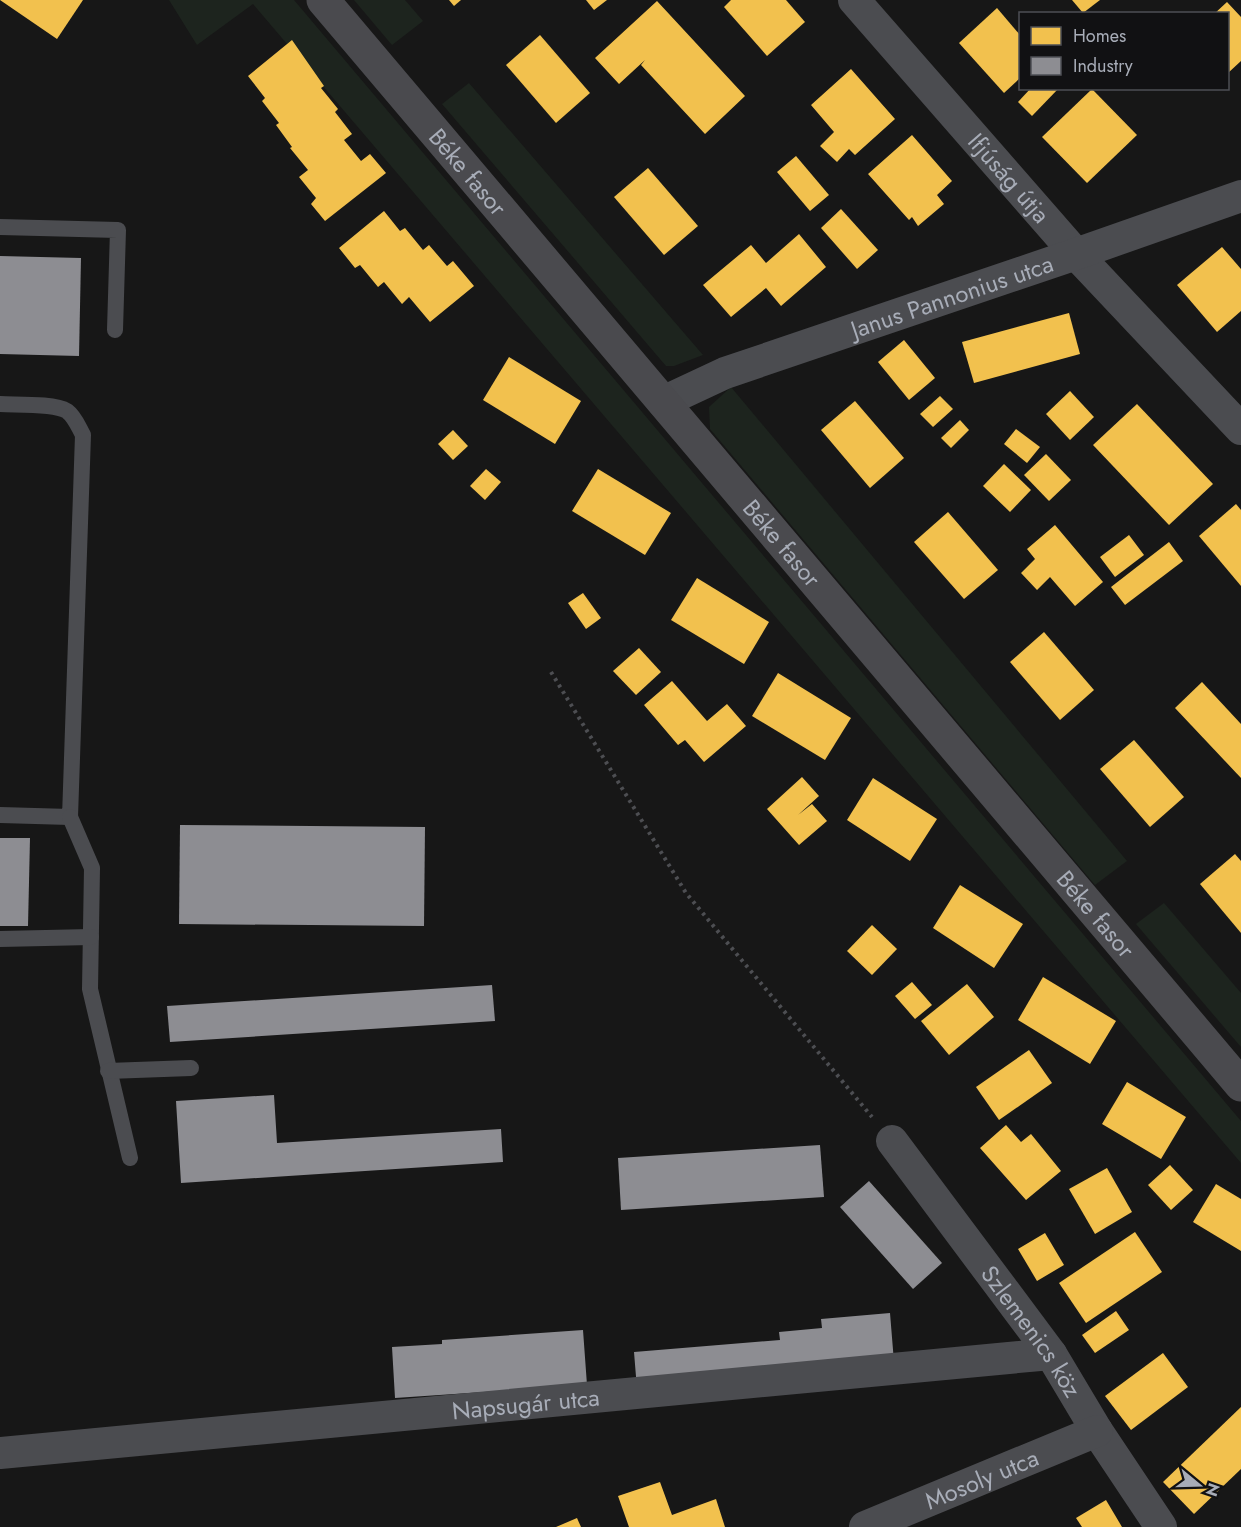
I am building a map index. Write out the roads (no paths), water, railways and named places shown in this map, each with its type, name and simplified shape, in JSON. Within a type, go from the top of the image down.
[{"type":"street","name":"Béke fasor","points":[[323,0],[1241,1085]]},
{"type":"street","name":"Ifjúság útja","points":[[854,0],[1076,254],[1241,429]]},
{"type":"street","name":"Janus Pannonius utca","points":[[663,402],[725,373],[1241,196]]},
{"type":"street","name":"Szlemenics köz","points":[[892,1141],[1051,1354],[1097,1431],[1161,1527]]},
{"type":"street","name":"Napsugár utca","points":[[0,1453],[1051,1354]]},
{"type":"street","name":"Mosoly utca","points":[[865,1527],[1097,1431]]},
{"type":"lane","points":[[0,227],[118,230],[115,330]]},
{"type":"lane","points":[[0,404],[54,407],[66,410],[75,420],[82,435],[70,817],[92,868],[90,989],[130,1158]]},
{"type":"lane","points":[[0,815],[70,817]]},
{"type":"lane","points":[[0,939],[91,937]]},
{"type":"lane","points":[[108,1071],[191,1068]]}]
